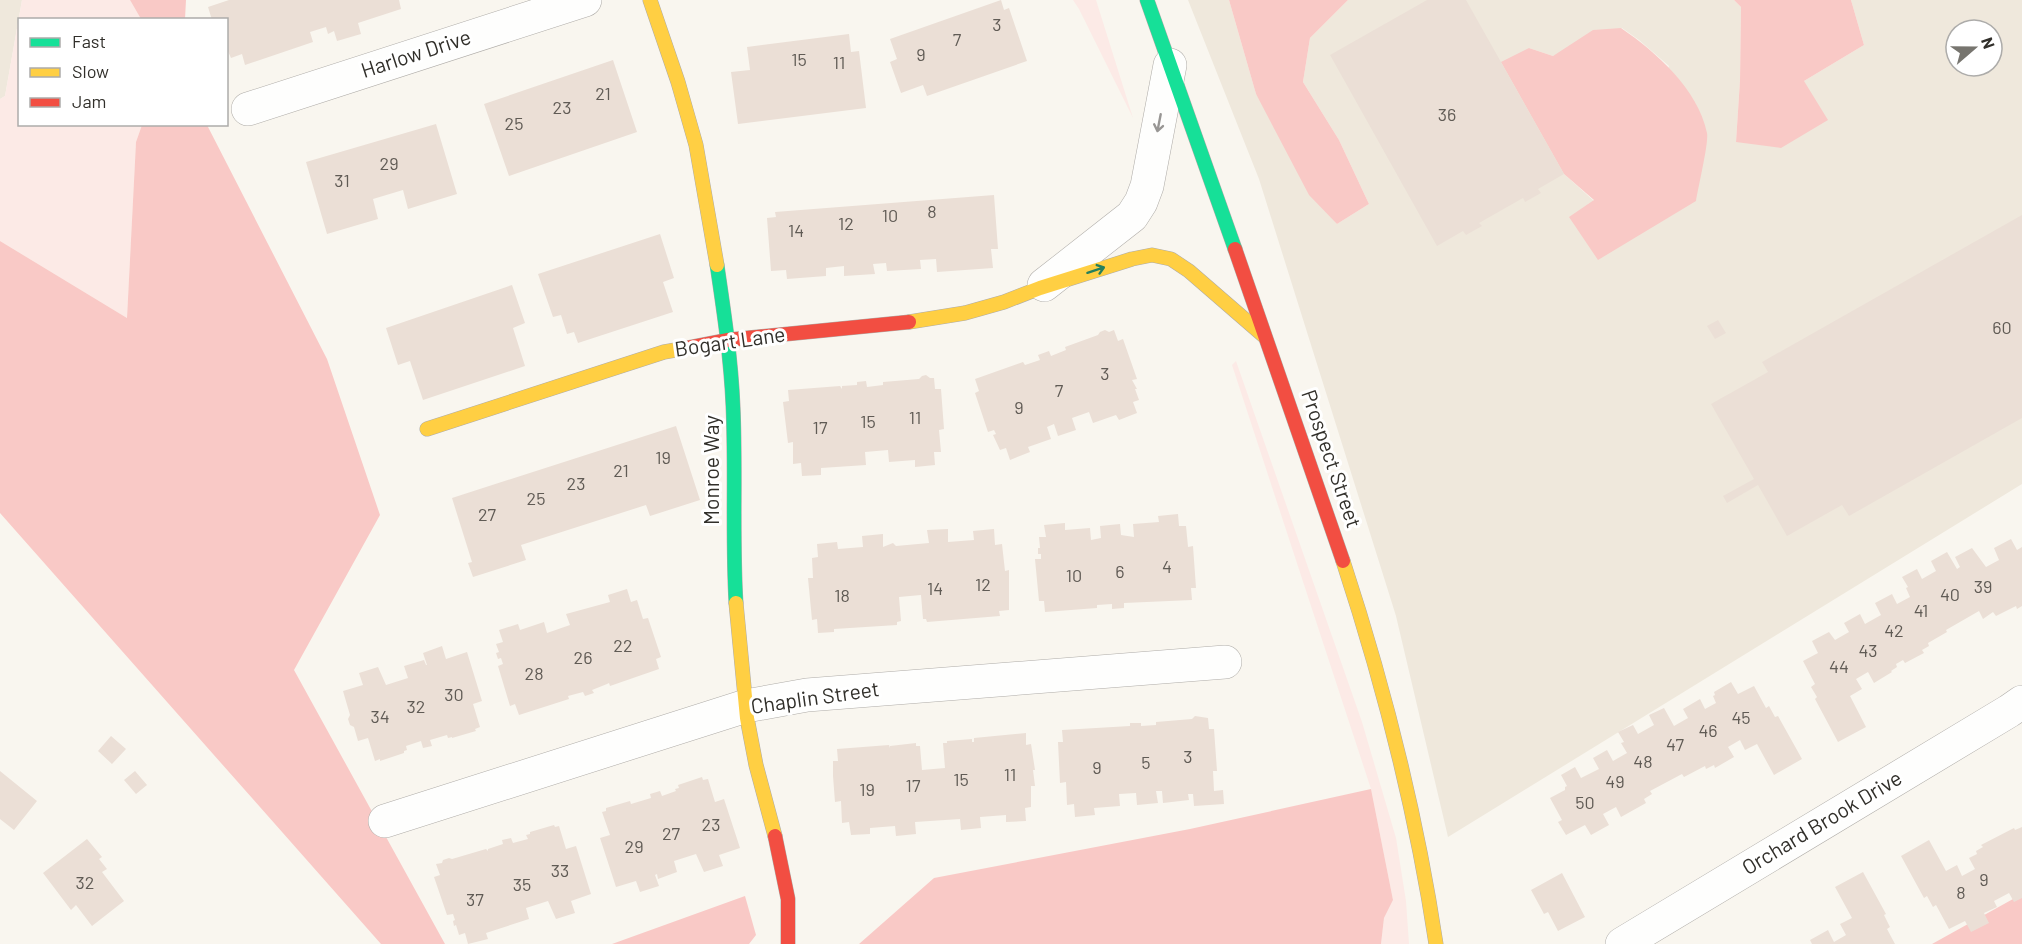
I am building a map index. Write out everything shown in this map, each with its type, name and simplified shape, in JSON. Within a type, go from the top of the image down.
[{"type":"street","name":"Harlow Drive","points":[[248,109],[585,0]]},
{"type":"street","name":"Monroe Way","points":[[650,0],[671,58],[700,164],[712,224],[733,405],[735,598],[746,706],[756,762],[784,870],[790,909],[788,944]]},
{"type":"street","name":"Prospect Street","points":[[1147,0],[1353,587],[1375,658],[1410,789],[1423,854],[1436,944]]},
{"type":"street","name":"Bogart Lane","points":[[1040,288],[1118,229],[1132,216],[1141,202],[1147,186],[1170,65]]},
{"type":"street","name":"Bogart Lane","points":[[427,429],[664,351],[727,340],[929,320],[966,313],[1132,258],[1152,255],[1171,260],[1189,271],[1266,338]]},
{"type":"street","name":"Chaplin Street","points":[[385,821],[746,706],[807,695],[1225,662]]},
{"type":"street","name":"Orchard Brook Drive","points":[[1622,944],[2022,702]]},
{"type":"shaded area","points":[[0,0],[22,0],[5,96],[0,99]]},
{"type":"shaded area","points":[[22,0],[130,0],[140,18],[19,18]]},
{"type":"shaded area","points":[[130,0],[186,0],[185,18],[140,18]]},
{"type":"shaded area","points":[[1073,0],[1096,0],[1133,118],[1079,9]]},
{"type":"shaded area","points":[[1188,0],[1229,0],[1256,94],[1337,224],[1369,204],[1339,140],[1303,82],[1310,38],[1348,0],[1734,0],[1741,7],[1736,142],[1804,81],[1864,45],[1851,0],[2022,0],[2022,484],[1448,837],[1396,616],[1259,179]],"holes":[[[1622,28],[1669,66],[1598,259],[1594,201],[1564,174],[1529,48],[1553,56]]]},
{"type":"shaded area","points":[[1229,0],[1348,0],[1310,38],[1303,82],[1339,140],[1369,204],[1337,224],[1309,195],[1256,94]]},
{"type":"shaded area","points":[[1734,0],[1851,0],[1864,45],[1804,81],[1828,120],[1781,148],[1736,142],[1741,7]]},
{"type":"shaded area","points":[[18,23],[18,126],[142,126],[136,142],[127,318],[0,241],[0,99],[5,96]]},
{"type":"shaded area","points":[[1621,28],[1648,48],[1685,87],[1702,117],[1707,138],[1696,201],[1598,260],[1569,217],[1594,200],[1564,174],[1501,62],[1529,48],[1553,56],[1593,30]]},
{"type":"shaded area","points":[[142,126],[208,126],[327,359],[380,515],[294,670],[445,944],[381,944],[0,513],[0,241],[127,318],[136,142]]},
{"type":"shaded area","points":[[1236,361],[1362,722],[1396,838],[1406,901],[1409,944],[1381,944],[1384,918],[1393,900],[1371,789],[1232,365]]},
{"type":"shaded area","points":[[1371,789],[1393,900],[1384,918],[1381,944],[859,944],[934,878],[1190,829]]},
{"type":"shaded area","points":[[2022,894],[2022,944],[1932,944]]},
{"type":"shaded area","points":[[745,896],[756,935],[749,944],[612,944]]},
{"type":"building","points":[[229,0],[399,0],[401,9],[358,23],[361,34],[337,41],[334,31],[328,34],[326,27],[310,32],[313,42],[245,65],[242,54],[231,58],[228,51],[228,18],[211,18],[208,7]]},
{"type":"building","points":[[1001,0],[1004,10],[1009,8],[1027,61],[927,96],[923,85],[901,93],[890,62],[897,59],[890,39]]},
{"type":"building","points":[[1427,0],[1466,0],[1564,174],[1538,189],[1541,193],[1525,202],[1523,198],[1479,223],[1482,226],[1466,235],[1463,231],[1437,246],[1330,55]]},
{"type":"building","points":[[849,34],[851,52],[859,51],[866,108],[738,124],[731,72],[750,70],[747,47]]},
{"type":"building","points":[[613,60],[637,132],[509,176],[484,104]]},
{"type":"building","points":[[436,124],[457,194],[408,209],[403,190],[373,199],[378,219],[327,234],[306,162]]},
{"type":"building","points":[[994,195],[998,249],[991,249],[993,268],[937,272],[936,259],[920,260],[921,269],[887,271],[886,263],[873,264],[875,274],[844,276],[844,266],[826,268],[826,276],[787,279],[786,270],[771,271],[767,218],[776,217],[775,212]]},
{"type":"building","points":[[2022,215],[2022,418],[1849,516],[1842,505],[1787,536],[1758,485],[1727,503],[1723,496],[1754,479],[1711,404],[1768,372],[1762,362]]},
{"type":"building","points":[[660,234],[674,278],[663,282],[673,312],[578,343],[574,332],[567,334],[561,315],[553,317],[538,274]]},
{"type":"building","points":[[512,285],[525,323],[513,328],[525,366],[423,400],[410,361],[398,365],[386,328]]},
{"type":"building","points":[[1718,320],[1726,333],[1715,339],[1707,326]]},
{"type":"building","points":[[1105,330],[1109,332],[1114,330],[1118,341],[1123,339],[1137,379],[1132,380],[1139,400],[1133,402],[1137,413],[1119,420],[1116,415],[1093,423],[1089,412],[1072,418],[1076,430],[1058,436],[1054,424],[1047,427],[1051,439],[1028,447],[1030,452],[1010,460],[1006,448],[1000,450],[993,435],[996,434],[994,430],[988,432],[975,393],[979,391],[975,379],[1023,362],[1025,365],[1040,360],[1038,355],[1049,351],[1051,356],[1066,350],[1065,347],[1098,335]]},
{"type":"building","points":[[926,375],[934,378],[935,389],[941,389],[944,429],[939,430],[941,452],[934,452],[935,465],[915,467],[915,460],[889,462],[888,450],[865,452],[866,465],[821,468],[821,475],[802,476],[801,463],[793,464],[793,442],[788,443],[783,402],[789,401],[788,390],[840,386],[842,389],[842,386],[857,385],[857,382],[866,381],[867,387],[883,385],[883,382],[919,379]]},
{"type":"building","points":[[676,426],[700,500],[650,516],[646,505],[521,545],[526,560],[473,577],[468,563],[472,562],[452,498]]},
{"type":"building","points":[[1178,514],[1179,526],[1186,526],[1188,547],[1193,546],[1196,588],[1191,588],[1192,600],[1124,603],[1124,608],[1112,609],[1112,604],[1097,605],[1097,608],[1045,612],[1044,601],[1039,601],[1035,559],[1041,559],[1038,548],[1040,548],[1039,537],[1046,537],[1044,525],[1065,523],[1065,530],[1090,528],[1091,540],[1101,538],[1100,526],[1120,524],[1121,535],[1134,537],[1133,524],[1159,522],[1158,516]]},
{"type":"building","points":[[948,529],[948,542],[974,540],[973,531],[994,529],[995,545],[1002,544],[1005,571],[1009,570],[1009,610],[999,611],[1000,616],[927,622],[923,619],[921,595],[899,597],[901,621],[897,622],[897,625],[834,629],[834,632],[818,633],[817,619],[812,620],[808,578],[813,578],[812,558],[818,557],[817,544],[837,542],[838,549],[863,547],[862,536],[883,534],[883,547],[893,543],[896,546],[929,543],[927,530]]},
{"type":"building","points":[[2011,539],[2017,550],[2022,547],[2022,606],[2017,609],[2016,606],[1996,616],[1993,612],[1983,619],[1979,611],[1928,643],[1929,646],[1922,650],[1924,653],[1905,663],[1903,660],[1896,664],[1897,667],[1892,672],[1874,683],[1868,672],[1856,679],[1862,689],[1850,696],[1866,727],[1838,742],[1815,699],[1817,697],[1811,687],[1815,684],[1803,661],[1818,653],[1812,641],[1829,632],[1835,640],[1849,632],[1844,623],[1860,614],[1865,624],[1881,615],[1875,603],[1892,594],[1897,604],[1910,597],[1906,588],[1908,587],[1902,577],[1917,569],[1922,579],[1936,571],[1931,561],[1947,552],[1957,569],[1960,567],[1955,557],[1972,548],[1986,567],[1999,560],[1994,548]]},
{"type":"building","points":[[627,589],[631,602],[637,600],[643,619],[648,618],[661,657],[656,659],[659,669],[610,686],[609,683],[592,690],[594,693],[585,696],[583,692],[568,696],[569,699],[519,715],[515,704],[510,706],[498,666],[503,664],[496,653],[499,652],[496,644],[503,642],[499,630],[518,624],[520,630],[544,622],[547,633],[570,625],[566,614],[610,602],[608,595]]},
{"type":"building","points":[[442,646],[446,659],[467,652],[482,701],[473,704],[480,727],[475,729],[476,731],[452,738],[448,738],[447,735],[430,740],[432,746],[423,748],[421,741],[406,746],[407,750],[404,753],[375,761],[368,738],[358,741],[354,727],[350,725],[348,719],[350,715],[343,691],[363,685],[359,673],[378,667],[386,685],[408,678],[404,666],[424,660],[427,665],[423,653]]},
{"type":"building","points":[[1731,682],[1738,694],[1754,686],[1766,708],[1769,706],[1775,717],[1778,716],[1802,759],[1774,775],[1757,744],[1745,750],[1740,740],[1728,747],[1734,757],[1715,768],[1714,765],[1706,769],[1705,766],[1684,777],[1682,774],[1650,791],[1652,794],[1644,799],[1646,803],[1621,817],[1616,807],[1603,814],[1609,825],[1591,835],[1585,825],[1566,835],[1558,822],[1562,820],[1550,798],[1565,790],[1567,786],[1561,775],[1575,767],[1581,778],[1599,769],[1593,758],[1607,750],[1613,761],[1627,753],[1618,732],[1633,725],[1638,734],[1654,725],[1649,715],[1664,708],[1674,726],[1688,718],[1683,709],[1700,699],[1705,709],[1716,703],[1714,692]]},
{"type":"building","points":[[1195,716],[1208,718],[1209,729],[1214,729],[1217,771],[1213,771],[1214,791],[1223,790],[1224,804],[1194,806],[1193,794],[1188,794],[1189,800],[1163,803],[1162,791],[1156,791],[1158,803],[1137,805],[1136,793],[1119,794],[1120,806],[1094,808],[1095,815],[1075,817],[1074,804],[1067,805],[1066,782],[1060,783],[1058,742],[1063,742],[1062,730],[1130,726],[1130,723],[1141,723],[1141,726],[1156,725],[1156,722],[1192,719]]},
{"type":"building","points":[[1026,733],[1026,745],[1031,744],[1035,786],[1031,786],[1031,807],[1025,808],[1026,821],[1006,822],[1006,815],[980,817],[981,828],[961,830],[960,819],[915,822],[916,834],[896,836],[895,826],[870,828],[870,834],[851,835],[849,822],[842,823],[841,801],[835,802],[833,776],[833,761],[838,761],[837,749],[889,745],[890,748],[890,746],[916,743],[916,746],[920,746],[922,770],[945,768],[943,743],[947,741],[972,739],[974,742],[974,738]]},
{"type":"building","points":[[111,736],[126,749],[112,764],[98,751]]},
{"type":"building","points":[[0,771],[37,801],[14,830],[0,819]]},
{"type":"building","points":[[135,771],[147,785],[136,794],[124,780]]},
{"type":"building","points":[[702,777],[703,780],[708,779],[715,802],[724,799],[740,848],[719,855],[723,866],[704,872],[696,854],[674,861],[677,872],[658,879],[657,874],[655,875],[659,886],[640,892],[636,881],[616,887],[600,838],[610,835],[602,812],[606,811],[606,808],[630,801],[631,804],[651,798],[650,794],[660,791],[662,796],[676,791],[675,789],[679,788],[678,785]]},
{"type":"building","points":[[554,825],[559,826],[566,849],[576,846],[591,894],[571,901],[575,913],[556,919],[548,901],[526,908],[529,919],[486,933],[488,939],[468,944],[465,933],[459,935],[456,925],[454,926],[453,914],[447,915],[434,877],[440,875],[436,864],[449,858],[486,849],[488,851],[488,849],[503,844],[502,840],[511,838],[513,843],[528,839],[526,835],[530,832]]},
{"type":"building","points":[[2022,827],[2022,898],[2014,902],[2009,893],[1994,901],[1997,907],[1984,913],[1989,923],[1971,932],[1965,921],[1949,929],[1936,905],[1933,907],[1927,896],[1924,898],[1901,856],[1929,840],[1946,871],[1957,865],[1962,876],[1975,869],[1969,858],[1977,854],[1976,851],[1983,847],[1981,845],[2014,828],[2015,830]]},
{"type":"building","points":[[87,839],[102,857],[99,859],[107,869],[102,872],[124,901],[92,926],[76,905],[71,910],[43,873]]},
{"type":"building","points":[[1863,872],[1886,914],[1884,915],[1890,927],[1887,929],[1895,944],[1812,944],[1810,940],[1828,930],[1834,942],[1846,935],[1840,924],[1852,918],[1835,887]]},
{"type":"building","points":[[1562,873],[1585,917],[1558,931],[1548,912],[1544,914],[1531,890]]},
{"type":"traffic: fast","points":[[1147,0],[1235,249]]},
{"type":"traffic: fast","points":[[717,265],[732,388],[736,603]]},
{"type":"traffic: slow","points":[[650,0],[678,82],[696,145],[717,265]]},
{"type":"traffic: slow","points":[[909,322],[965,313],[1132,259],[1152,255],[1171,259],[1189,271],[1264,336]]},
{"type":"traffic: slow","points":[[427,429],[664,352],[681,349]]},
{"type":"traffic: slow","points":[[1343,561],[1386,703],[1398,751],[1419,846],[1436,944]]},
{"type":"traffic: slow","points":[[736,603],[747,718],[756,765],[775,836]]},
{"type":"traffic: jam","points":[[1235,249],[1343,561]]},
{"type":"traffic: jam","points":[[681,349],[727,340],[909,322]]},
{"type":"traffic: jam","points":[[775,836],[788,899],[788,944]]}]
